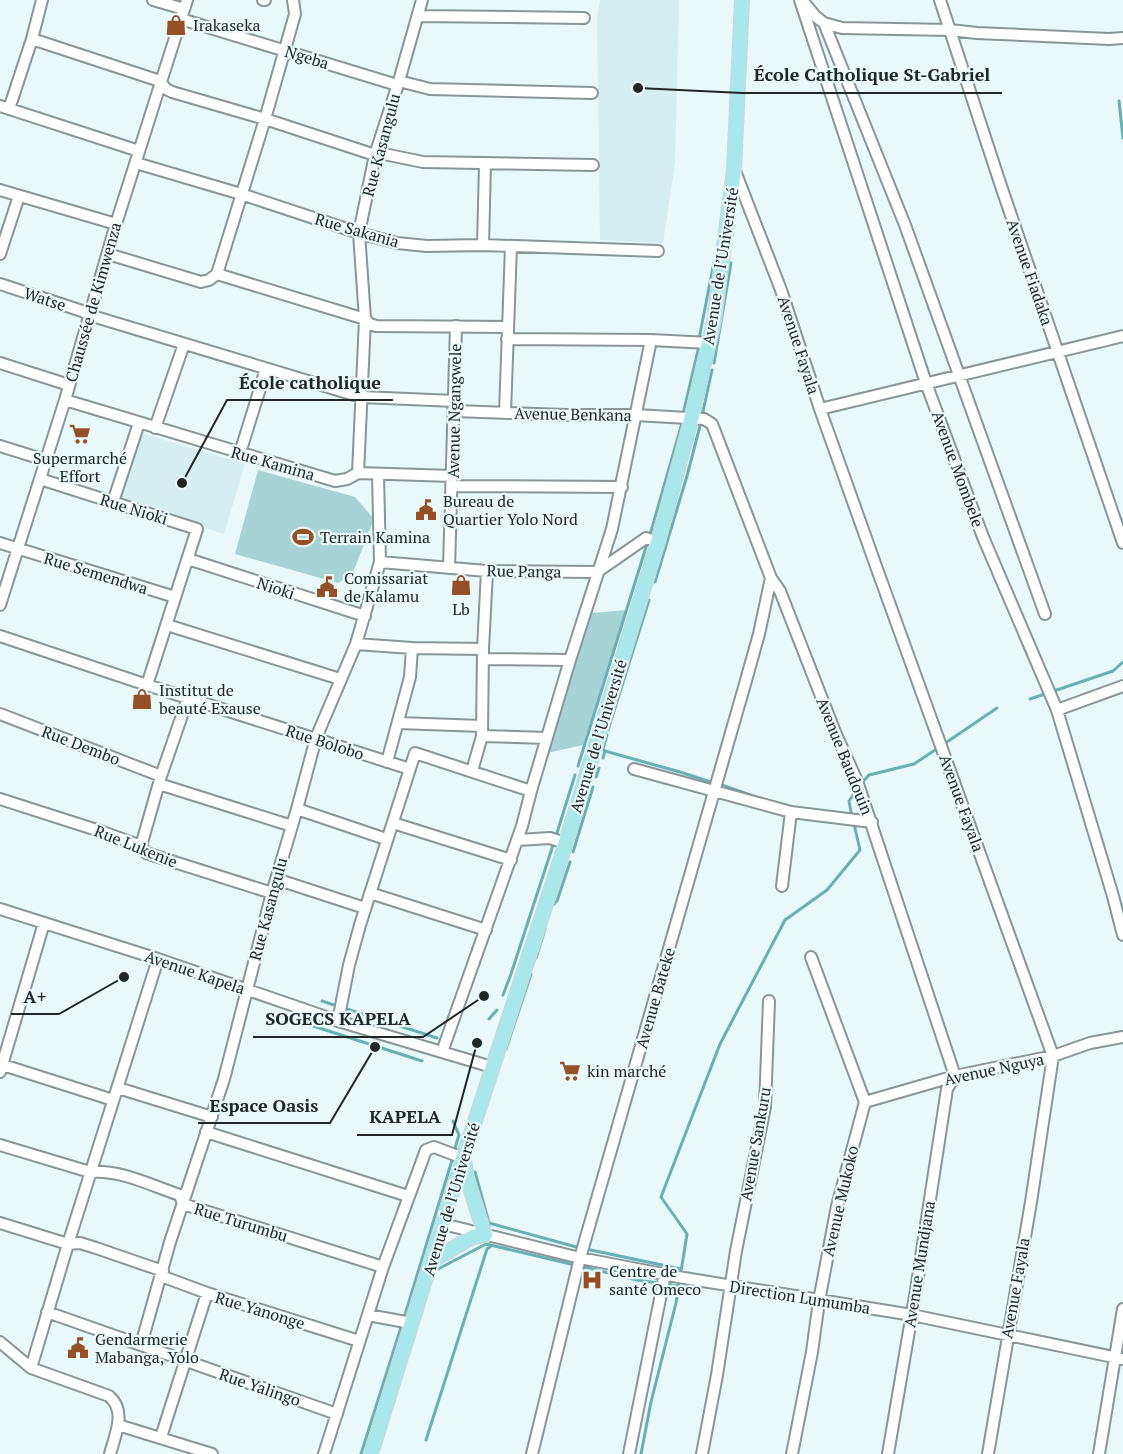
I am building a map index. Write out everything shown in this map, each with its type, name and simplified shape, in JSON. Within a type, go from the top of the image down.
[{"type":"main road","name":"Avenue de l’Université","points":[[371,1454],[463,1158],[565,843],[658,542],[691,420],[709,343],[724,253],[734,170],[742,0]]},
{"type":"main road","points":[[431,1261],[473,1238],[485,1235],[463,1158]]},
{"type":"street","points":[[42,0],[32,39],[4,107],[139,151]]},
{"type":"street","name":"Ngeba","points":[[153,0],[284,50],[398,83],[430,89],[592,93]]},
{"type":"street","points":[[108,254],[201,282],[209,280],[217,273],[295,14],[293,0]]},
{"type":"street","name":"Rue Kasangulu","points":[[358,473],[365,319],[359,233],[375,155],[422,0]]},
{"type":"street","points":[[801,0],[824,23],[842,28],[950,30],[1123,38]]},
{"type":"street","name":"Avenue Mombele","points":[[801,0],[926,383],[983,537],[1057,710],[1123,935]]},
{"type":"street","name":"Avenue Fiadaka","points":[[940,0],[1123,543]]},
{"type":"street","name":"Chaussée de Kimwenza","points":[[0,605],[160,81],[184,10]]},
{"type":"street","points":[[419,16],[584,18]]},
{"type":"street","points":[[824,23],[905,225],[1045,614]]},
{"type":"street","points":[[32,39],[160,81],[166,89],[172,92],[375,155],[384,154],[423,162],[593,165]]},
{"type":"street","name":"Rue Sakania","points":[[136,163],[242,194],[359,233],[409,244],[658,252]]},
{"type":"street","points":[[483,245],[485,164]]},
{"type":"street","name":"Avenue Fayala","points":[[734,170],[781,290],[820,409],[1053,1056],[1031,1202],[988,1454]]},
{"type":"street","points":[[0,190],[116,224]]},
{"type":"street","points":[[0,254],[19,196]]},
{"type":"street","points":[[505,413],[511,246]]},
{"type":"street","points":[[217,273],[365,319],[376,326],[508,327]]},
{"type":"street","name":"Watse","points":[[0,284],[89,315],[266,369]]},
{"type":"street","name":"Avenue Ngangwele","points":[[449,568],[456,326]]},
{"type":"street","points":[[820,409],[1123,336]]},
{"type":"street","points":[[507,339],[651,340],[709,343]]},
{"type":"street","points":[[442,1052],[474,958],[512,860],[570,660],[612,529],[651,340]]},
{"type":"street","points":[[155,428],[184,344]]},
{"type":"street","points":[[0,363],[69,385]]},
{"type":"street","points":[[240,453],[266,369]]},
{"type":"street","name":"Avenue Benkana","points":[[266,369],[361,398],[505,413],[636,415],[704,419],[712,424],[719,443]]},
{"type":"street","name":"Rue Kamina","points":[[64,400],[335,481],[347,479],[358,473],[453,481],[622,487]]},
{"type":"street","points":[[113,502],[139,423]]},
{"type":"street","name":"Avenue Baudouin","points":[[719,443],[771,578],[780,591],[835,732],[857,781],[955,1076]]},
{"type":"street","points":[[0,446],[45,460]]},
{"type":"street","name":"Rue Kasangulu","points":[[141,1345],[183,1204],[224,1079],[272,892],[316,738],[356,644],[380,562],[378,474]]},
{"type":"street","name":"Rue Nioki","points":[[39,479],[197,529],[188,559]]},
{"type":"street","points":[[597,572],[646,538],[658,542]]},
{"type":"street","name":"Rue Semendwa","points":[[0,543],[175,597]]},
{"type":"street","points":[[147,685],[188,559]]},
{"type":"street","name":"Nioki","points":[[188,559],[364,616]]},
{"type":"street","name":"Rue Panga","points":[[380,562],[487,571],[597,572]]},
{"type":"street","points":[[472,771],[482,731],[487,571]]},
{"type":"street","name":"Avenue Bateke","points":[[532,1454],[580,1258],[759,634],[771,578]]},
{"type":"street","points":[[167,625],[340,679]]},
{"type":"street","name":"Rue Bolobo","points":[[0,636],[410,770]]},
{"type":"street","points":[[356,644],[570,660]]},
{"type":"street","points":[[387,762],[410,677],[412,648]]},
{"type":"street","points":[[1057,710],[1123,686]]},
{"type":"street","points":[[141,846],[160,780],[188,698]]},
{"type":"street","name":"Rue Dembo","points":[[0,714],[160,780],[292,826]]},
{"type":"street","points":[[399,723],[547,738]]},
{"type":"street","points":[[338,1020],[349,965],[365,908],[415,753],[531,791]]},
{"type":"street","points":[[634,769],[791,812],[872,822]]},
{"type":"street","name":"Rue Lukenie","points":[[0,799],[75,822],[141,846],[146,853],[272,892]]},
{"type":"street","points":[[297,809],[386,839]]},
{"type":"street","points":[[782,886],[791,812]]},
{"type":"street","points":[[393,823],[512,860]]},
{"type":"street","points":[[518,840],[550,838],[565,843]]},
{"type":"street","points":[[276,879],[365,908]]},
{"type":"street","points":[[370,893],[486,930]]},
{"type":"street","name":"Avenue Kapela","points":[[0,909],[158,959],[247,991],[492,1067]]},
{"type":"street","points":[[44,923],[2,1062],[113,1100]]},
{"type":"street","points":[[811,957],[864,1102]]},
{"type":"street","points":[[31,1368],[158,959]]},
{"type":"street","name":"Avenue Sankuru","points":[[702,1454],[736,1251],[765,1107],[769,1001]]},
{"type":"street","name":"Avenue Nguya","points":[[864,1102],[955,1076],[1053,1056],[1090,1043],[1123,1037]]},
{"type":"street","name":"Avenue Mundjana","points":[[888,1454],[947,1089],[955,1076]]},
{"type":"street","points":[[118,1088],[212,1117]]},
{"type":"street","name":"Avenue Mukoko","points":[[792,1454],[837,1206],[864,1102]]},
{"type":"street","points":[[206,1131],[408,1196]]},
{"type":"street","name":"Rue Turumbu","points":[[0,1145],[90,1172],[102,1171],[116,1174],[180,1195],[183,1204],[383,1267]]},
{"type":"street","points":[[324,1454],[383,1267],[426,1150],[434,1147],[444,1149],[463,1158]]},
{"type":"street","name":"Rue Yanonge","points":[[0,1223],[68,1244],[80,1243],[96,1248],[207,1293],[359,1341]]},
{"type":"street","name":"Direction Lumumba","points":[[443,1224],[580,1258],[684,1278],[912,1315],[1119,1358]]},
{"type":"street","points":[[629,1454],[668,1275]]},
{"type":"street","points":[[160,1437],[207,1293]]},
{"type":"street","points":[[1099,1454],[1119,1358],[1123,1309]]},
{"type":"street","name":"Rue Yalingo","points":[[47,1312],[337,1414]]},
{"type":"street","points":[[368,1315],[411,1323]]},
{"type":"street","points":[[0,1342],[31,1368],[109,1396],[116,1402],[119,1408],[118,1425],[110,1454]]},
{"type":"street","points":[[118,1425],[212,1454]]},
{"type":"shaded area","points":[[600,0],[679,0],[675,163],[663,243],[600,240],[597,18]]},
{"type":"shaded area","points":[[141,433],[245,464],[224,534],[119,502]]},
{"type":"shaded area","name":"Terrain Kamina","points":[[258,470],[355,497],[374,519],[352,575],[338,583],[235,554]]},
{"type":"shaded area","points":[[626,610],[583,745],[547,753],[592,613]]},
{"type":"waterway","points":[[1119,101],[1123,138]]},
{"type":"waterway","points":[[699,339],[714,262]]},
{"type":"waterway","points":[[714,363],[731,263]]},
{"type":"waterway","points":[[683,414],[699,346]]},
{"type":"waterway","points":[[702,416],[712,370]]},
{"type":"waterway","points":[[655,582],[701,422]]},
{"type":"waterway","points":[[650,535],[682,423]]},
{"type":"waterway","points":[[578,766],[647,544]]},
{"type":"waterway","points":[[608,730],[649,600]]},
{"type":"waterway","points":[[1030,699],[1113,671],[1123,662]]},
{"type":"waterway","points":[[944,744],[997,708]]},
{"type":"waterway","points":[[605,751],[603,749],[607,735]]},
{"type":"waterway","points":[[860,785],[869,775],[914,764],[938,748]]},
{"type":"waterway","points":[[603,758],[605,751],[714,783]]},
{"type":"waterway","points":[[596,777],[599,768]]},
{"type":"waterway","points":[[556,836],[575,775]]},
{"type":"waterway","points":[[719,784],[753,796]]},
{"type":"waterway","points":[[573,852],[593,787]]},
{"type":"waterway","points":[[852,817],[849,801],[856,791]]},
{"type":"waterway","points":[[641,1454],[651,1402],[676,1303],[687,1234],[661,1197],[720,1044],[785,920],[827,890],[860,850],[854,824]]},
{"type":"waterway","points":[[503,995],[554,842]]},
{"type":"waterway","points":[[552,906],[557,901],[570,862]]},
{"type":"waterway","points":[[536,958],[545,929]]},
{"type":"waterway","points":[[506,1049],[531,974]]},
{"type":"waterway","points":[[322,1001],[337,1006]]},
{"type":"waterway","points":[[344,1008],[437,1038]]},
{"type":"waterway","points":[[489,1019],[497,1010]]},
{"type":"waterway","points":[[313,1026],[422,1061]]},
{"type":"waterway","points":[[453,1121],[459,1135],[454,1151]]},
{"type":"waterway","points":[[404,1318],[453,1157]]},
{"type":"waterway","points":[[475,1172],[489,1223],[580,1248]]},
{"type":"waterway","points":[[438,1269],[486,1244],[575,1265]]},
{"type":"waterway","points":[[426,1440],[487,1249],[491,1246]]},
{"type":"waterway","points":[[586,1249],[681,1269]]},
{"type":"waterway","points":[[584,1267],[637,1280],[679,1286]]},
{"type":"waterway","points":[[361,1454],[402,1324]]},
{"type":"place","name":"Irakaseka","points":[[176,25]]},
{"type":"place","name":"École Catholique St-Gabriel","points":[[638,88]]},
{"type":"place","name":"Supermarché Effort","points":[[80,434]]},
{"type":"place","name":"École catholique","points":[[182,483]]},
{"type":"place","name":"Bureau de Quartier Yolo Nord","points":[[426,510]]},
{"type":"place","name":"Terrain Kamina","points":[[303,537]]},
{"type":"place","name":"Lb","points":[[461,585]]},
{"type":"place","name":"Comissariat de Kalamu","points":[[327,587]]},
{"type":"place","name":"Institut de beauté Exause","points":[[142,699]]},
{"type":"place","name":"A+","points":[[124,977]]},
{"type":"place","name":"SOGECS KAPELA","points":[[484,996]]},
{"type":"place","name":"KAPELA","points":[[477,1043]]},
{"type":"place","name":"Espace Oasis","points":[[375,1047]]},
{"type":"place","name":"kin marché","points":[[570,1071]]},
{"type":"place","name":"Centre de santé Omeco","points":[[592,1280]]},
{"type":"place","name":"Gendarmerie Mabanga, Yolo","points":[[78,1348]]}]
